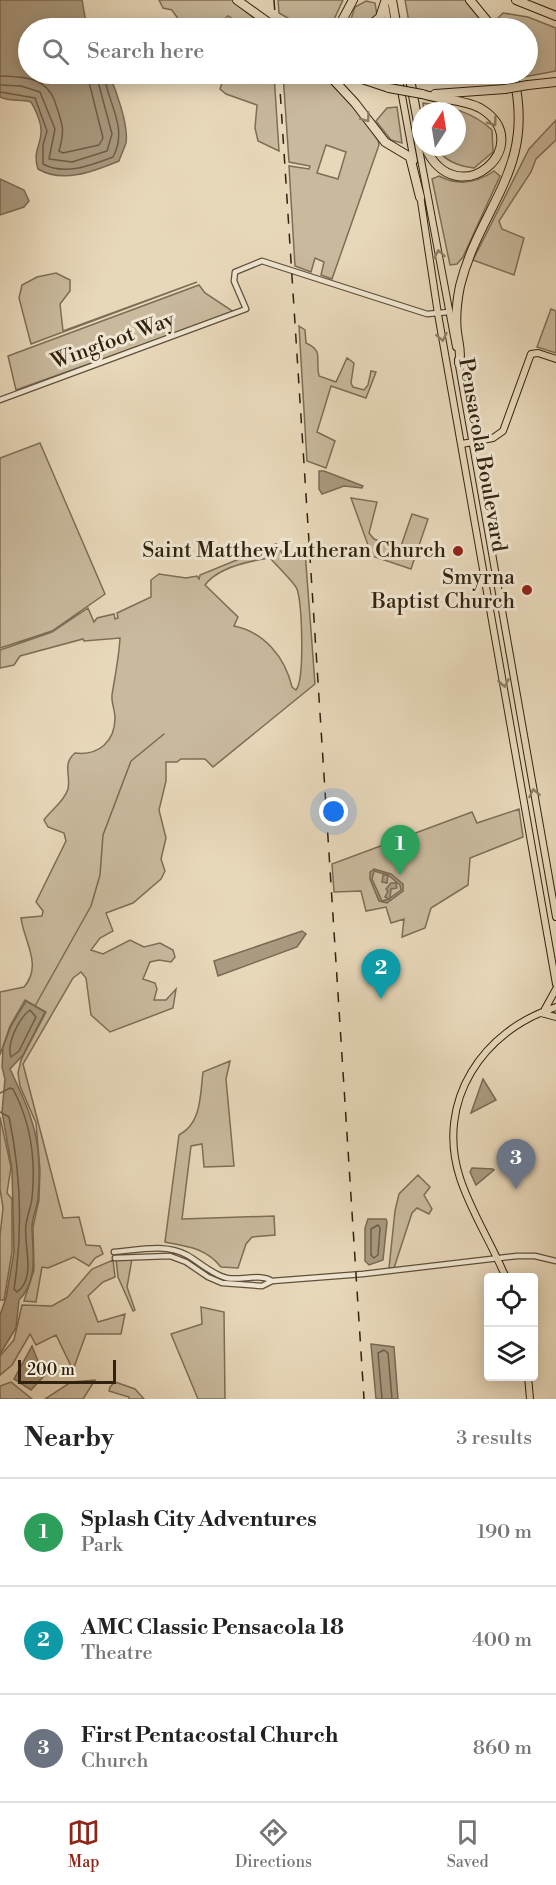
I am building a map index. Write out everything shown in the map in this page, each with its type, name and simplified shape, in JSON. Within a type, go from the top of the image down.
[{"type":"highway","points":[[237,0],[261,18]]},
{"type":"highway","points":[[343,18],[353,0]]},
{"type":"highway","points":[[470,0],[485,18]]},
{"type":"highway","points":[[516,0],[556,15]]},
{"type":"highway","points":[[528,0],[556,15]]},
{"type":"highway","points":[[379,18],[387,1]]},
{"type":"highway","points":[[387,1],[394,18]]},
{"type":"highway","points":[[422,94],[461,94],[556,82]]},
{"type":"highway","points":[[337,84],[385,142],[410,157],[420,197]]},
{"type":"highway","points":[[377,84],[453,102]]},
{"type":"highway","points":[[381,84],[389,88]]},
{"type":"highway","points":[[409,84],[413,102]]},
{"type":"highway","points":[[457,363],[460,357],[456,318],[462,280],[498,201],[516,147],[518,107],[515,84]]},
{"type":"highway","points":[[431,156],[444,170],[455,175],[470,176],[481,173],[493,164],[499,154],[501,139],[494,120],[481,109],[466,105]]},
{"type":"main road","points":[[387,1],[388,18]]},
{"type":"main road","name":"Pensacola Boulevard","points":[[400,84],[556,984]]},
{"type":"main road","name":"Pensacola Boulevard","points":[[409,84],[556,917]]},
{"type":"main road","points":[[438,314],[448,322],[457,363],[447,364]]},
{"type":"main road","points":[[462,444],[494,438],[503,431],[531,354],[538,353],[556,359]]},
{"type":"main road","points":[[488,595],[499,593]]},
{"type":"main road","points":[[496,638],[506,636]]},
{"type":"main road","points":[[509,713],[520,711]]},
{"type":"main road","points":[[546,928],[551,935],[556,961]]},
{"type":"main road","points":[[540,1013],[550,1003],[556,989]]},
{"type":"main road","points":[[504,1273],[460,1177],[454,1148],[454,1119],[462,1090],[480,1056],[503,1034],[540,1013],[556,1007]]},
{"type":"main road","points":[[540,1013],[556,1017]]},
{"type":"main road","points":[[528,1381],[530,1399]]},
{"type":"street","points":[[238,312],[242,300],[234,281],[237,270],[267,261],[427,314],[449,312]]},
{"type":"street","name":"Wingfoot Way","points":[[0,400],[246,309],[242,300]]},
{"type":"street","points":[[272,1281],[266,1277],[243,1280],[220,1276],[188,1256],[170,1249],[114,1255],[170,1256],[186,1262],[208,1277],[222,1283],[262,1286],[272,1281],[529,1256],[556,1261]]},
{"type":"shaded area","points":[[159,0],[232,0],[254,18],[228,16],[226,18],[178,18],[172,10],[163,8]]},
{"type":"shaded area","points":[[278,0],[343,0],[335,18],[288,18],[279,13]]},
{"type":"shaded area","points":[[405,0],[465,0],[482,18],[408,18]]},
{"type":"shaded area","points":[[366,1],[375,3],[377,18],[351,18],[355,7]]},
{"type":"shaded area","points":[[503,13],[531,18],[498,18]]},
{"type":"shaded area","points":[[538,21],[556,28],[556,71],[538,74]]},
{"type":"shaded area","points":[[222,84],[275,84],[279,151],[258,141],[255,128],[257,105],[226,94],[220,89]]},
{"type":"shaded area","points":[[284,84],[334,84],[346,95],[378,140],[379,145],[332,279],[321,275],[324,262],[315,258],[311,272],[295,266],[289,166],[309,169],[310,166],[289,162]],"holes":[[[326,145],[346,152],[338,179],[317,173]]]},
{"type":"shaded area","points":[[397,107],[402,143],[391,140],[376,121],[387,108]]},
{"type":"shaded area","points":[[466,114],[492,130],[493,152],[474,168],[444,156],[466,156]]},
{"type":"shaded area","points":[[556,120],[556,140],[536,159],[531,172],[499,221],[502,229],[524,238],[514,275],[473,260],[529,149]]},
{"type":"shaded area","points":[[494,171],[500,176],[463,257],[457,264],[450,265],[432,179],[439,176],[453,181],[467,182]]},
{"type":"shaded area","points":[[56,273],[70,280],[70,291],[60,304],[63,331],[197,282],[31,344],[19,298],[22,285],[37,277]]},
{"type":"shaded area","points":[[199,285],[205,293],[234,312],[16,390],[8,356]]},
{"type":"shaded area","points":[[551,309],[556,311],[556,353],[537,347]]},
{"type":"shaded area","points":[[299,326],[305,330],[306,343],[317,352],[319,376],[336,382],[347,358],[354,363],[351,383],[353,387],[364,390],[368,385],[371,371],[376,372],[366,398],[331,386],[317,432],[335,441],[326,468],[307,461]]},
{"type":"shaded area","points":[[40,443],[105,594],[52,631],[0,648],[0,458]]},
{"type":"shaded area","points":[[351,498],[377,502],[369,533],[374,539],[400,549],[412,514],[428,519],[411,569],[372,556]]},
{"type":"shaded area","points":[[276,544],[285,557],[305,551],[315,684],[213,767],[205,759],[181,759],[177,762],[166,762],[166,781],[159,810],[166,838],[161,859],[165,871],[161,879],[133,903],[106,913],[113,931],[100,938],[91,950],[103,954],[130,940],[144,947],[160,943],[173,950],[175,957],[171,962],[159,960],[150,962],[143,979],[155,983],[157,989],[154,1000],[166,1000],[176,989],[173,1008],[110,1032],[91,1015],[86,978],[81,972],[73,978],[23,1064],[63,1218],[79,1217],[86,1245],[100,1246],[103,1254],[95,1258],[89,1266],[74,1257],[48,1268],[42,1267],[36,1302],[24,1301],[34,1270],[33,1227],[39,1200],[40,1170],[36,1123],[20,1086],[18,1073],[21,1060],[46,1012],[25,1000],[10,1026],[0,1055],[0,992],[24,987],[29,979],[32,970],[31,953],[21,918],[42,916],[43,911],[36,902],[66,841],[64,833],[48,827],[44,820],[66,794],[71,757],[75,753],[98,749],[109,740],[112,734],[115,718],[112,695],[120,638],[84,641],[83,639],[20,656],[14,665],[0,668],[0,650],[52,632],[88,608],[94,622],[97,618],[114,614],[115,619],[118,618],[117,613],[151,597],[151,580],[159,574],[186,578],[197,576],[199,579],[200,575]],"holes":[[[270,558],[295,586],[299,597],[302,657],[296,690],[292,687],[284,666],[272,648],[255,634],[234,626],[238,617],[205,585],[226,569]]]},
{"type":"shaded area","points":[[519,809],[523,837],[470,858],[468,885],[431,908],[425,928],[402,937],[404,919],[391,923],[386,907],[366,911],[361,891],[334,892],[332,864],[472,812],[477,823]]},
{"type":"shaded area","points":[[230,1061],[226,1079],[234,1166],[204,1167],[202,1144],[191,1146],[182,1219],[274,1216],[275,1235],[252,1237],[246,1244],[238,1268],[221,1267],[202,1252],[165,1242],[179,1135],[187,1130],[196,1116],[203,1072]]},
{"type":"shaded area","points":[[0,1117],[11,1167],[7,1193],[12,1199],[12,1252],[4,1300],[0,1300],[0,1236],[3,1208],[0,1189]]},
{"type":"shaded area","points":[[418,1175],[430,1187],[424,1195],[432,1209],[429,1214],[417,1208],[412,1213],[394,1268],[389,1268],[399,1194]]},
{"type":"shaded area","points":[[116,1259],[132,1259],[127,1287],[135,1310],[133,1311],[118,1277]]},
{"type":"shaded area","points":[[113,1260],[115,1277],[103,1282],[88,1296],[98,1322],[125,1314],[121,1334],[86,1334],[73,1370],[56,1335],[36,1345],[30,1334],[12,1365],[0,1375],[0,1356],[14,1340],[22,1305],[52,1306],[68,1297],[92,1269]]},
{"type":"shaded area","points":[[201,1307],[224,1312],[225,1399],[198,1399],[171,1334],[202,1324]]},
{"type":"shaded area","points":[[95,1380],[83,1399],[45,1399],[71,1382]]},
{"type":"shaded area","points":[[11,1382],[32,1399],[0,1399],[0,1386]]},
{"type":"shaded area","points":[[115,1382],[135,1389],[144,1399],[129,1399],[129,1397],[109,1391]]},
{"type":"water","points":[[0,0],[82,0],[85,18],[18,18],[18,84],[113,84],[126,127],[126,143],[119,161],[89,172],[68,176],[38,169],[36,157],[41,127],[33,105],[31,102],[0,97]]},
{"type":"water","points":[[0,179],[24,190],[29,201],[24,207],[0,215]]},
{"type":"water","points":[[319,471],[363,486],[362,488],[344,486],[322,494],[319,489]]},
{"type":"water","points":[[374,869],[391,874],[403,884],[403,891],[387,903],[379,901],[370,879],[370,872]],"holes":[[[374,871],[388,875],[400,885],[401,890],[390,898],[391,889],[397,888],[396,883],[391,883],[386,889],[388,891],[385,897],[389,899],[382,901],[372,879]]]},
{"type":"water","points":[[383,875],[388,875],[387,883],[382,882]]},
{"type":"water","points":[[302,931],[306,934],[297,947],[218,976],[214,961]]},
{"type":"water","points":[[26,1001],[45,1012],[23,1055],[10,1069],[35,1130],[39,1161],[37,1202],[32,1226],[33,1267],[29,1284],[19,1300],[16,1328],[0,1354],[0,1315],[6,1298],[14,1252],[12,1169],[2,1112],[5,1079],[2,1067],[3,1047],[11,1026]]},
{"type":"water","points":[[483,1079],[496,1100],[471,1113]]},
{"type":"water","points":[[472,1168],[494,1170],[476,1185],[470,1172]]},
{"type":"water","points":[[368,1219],[386,1219],[387,1222],[383,1260],[369,1265],[365,1261],[365,1228]]},
{"type":"water","points":[[371,1344],[394,1347],[398,1399],[376,1399]]},
{"type":"water","points":[[32,1346],[44,1376],[31,1390],[14,1379]]},
{"type":"waterway","points":[[35,1006],[91,906],[100,875],[103,835],[131,761],[164,734]]},
{"type":"railway","points":[[274,0],[275,18]]},
{"type":"railway","points":[[280,84],[364,1399]]},
{"type":"place","name":"Saint Matthew Lutheran Church","points":[[458,551]]},
{"type":"place","name":"Smyrna Baptist Church","points":[[527,590]]},
{"type":"place","name":"Splash City Adventures","points":[[400,875]]},
{"type":"place","name":"AMC Classic Pensacola 18","points":[[381,999]]},
{"type":"place","name":"First Pentacostal Church","points":[[516,1189]]}]
